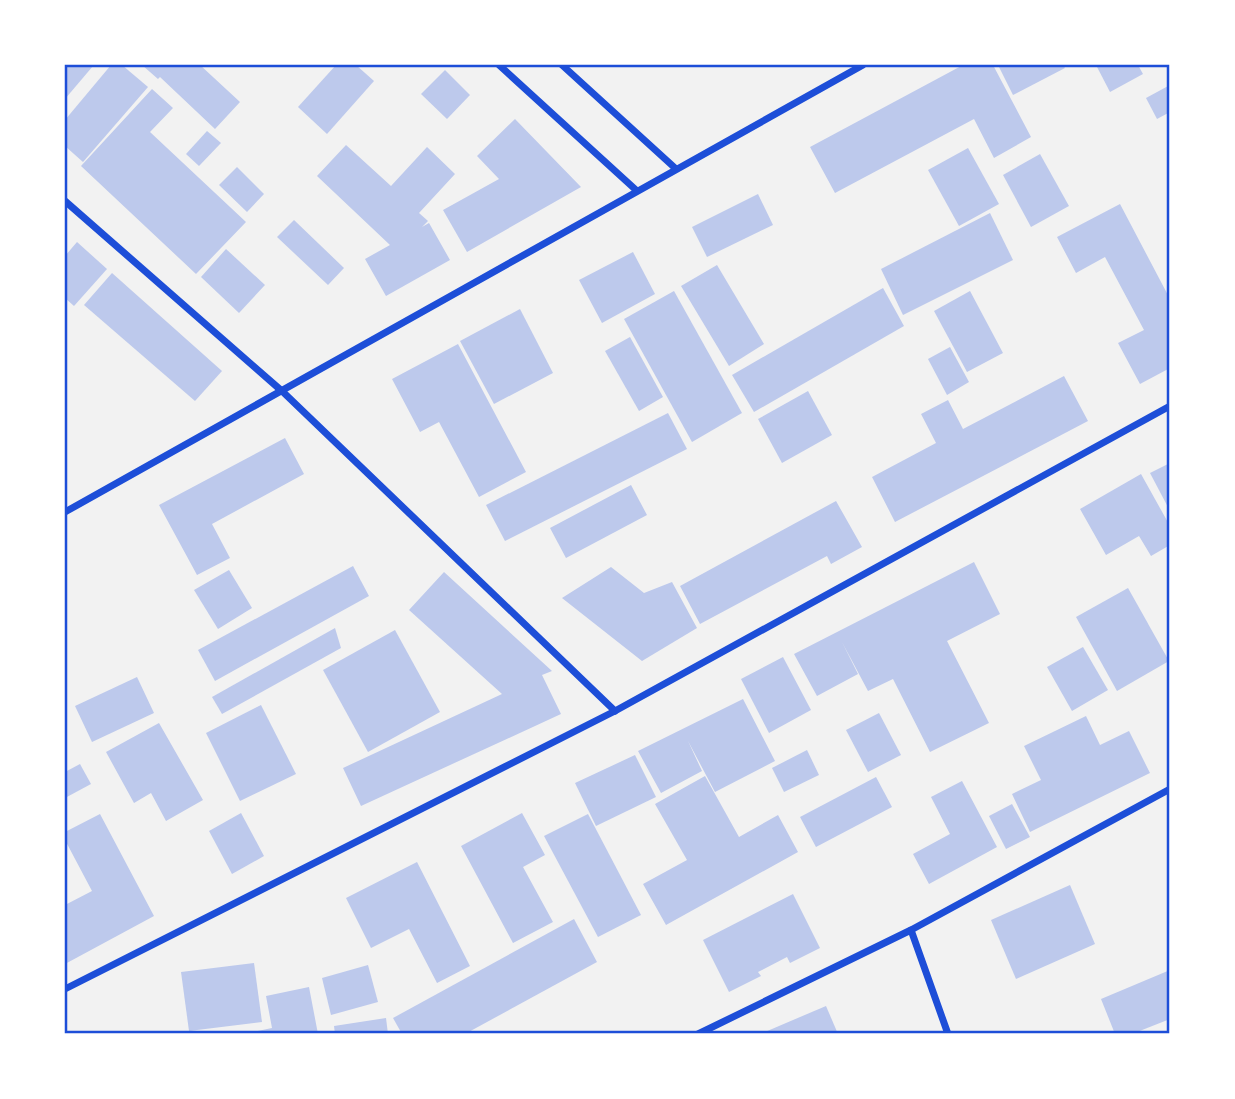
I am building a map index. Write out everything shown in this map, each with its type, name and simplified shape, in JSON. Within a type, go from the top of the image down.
[{"type":"street","points":[[499,65],[636,190]]},
{"type":"street","points":[[562,65],[675,168]]},
{"type":"street","points":[[65,512],[863,65]]},
{"type":"street","points":[[65,201],[283,392],[615,711]]},
{"type":"street","points":[[65,989],[615,711],[1170,407]]},
{"type":"street","points":[[698,1034],[911,930],[1170,789]]},
{"type":"street","points":[[911,930],[948,1034]]},
{"type":"building","points":[[65,65],[93,66],[65,99]]},
{"type":"building","points":[[111,65],[122,65],[148,87],[83,162],[65,146],[65,120]]},
{"type":"building","points":[[142,65],[200,65],[240,102],[215,129],[160,77],[158,79]]},
{"type":"building","points":[[336,65],[356,65],[374,81],[327,134],[298,107]]},
{"type":"building","points":[[963,65],[993,65],[1031,137],[994,158],[974,119],[835,193],[810,147]]},
{"type":"building","points":[[998,65],[1063,65],[1065,68],[1013,95]]},
{"type":"building","points":[[1096,65],[1138,65],[1143,74],[1110,92]]},
{"type":"building","points":[[445,70],[470,95],[447,119],[421,94]]},
{"type":"building","points":[[1170,85],[1170,112],[1157,119],[1146,98]]},
{"type":"building","points":[[152,89],[173,108],[150,132],[246,222],[196,274],[81,166]]},
{"type":"building","points":[[515,119],[581,187],[467,252],[443,210],[499,179],[477,156]]},
{"type":"building","points":[[207,131],[221,143],[199,166],[186,154]]},
{"type":"building","points":[[346,145],[391,186],[427,147],[455,174],[419,213],[428,221],[422,227],[429,223],[450,260],[386,296],[365,259],[390,245],[317,176]]},
{"type":"building","points":[[968,148],[999,204],[959,226],[928,170]]},
{"type":"building","points":[[1040,154],[1069,206],[1031,227],[1003,175]]},
{"type":"building","points":[[237,167],[264,194],[247,212],[219,185]]},
{"type":"building","points":[[758,194],[773,225],[707,257],[692,227]]},
{"type":"building","points":[[1120,204],[1170,299],[1170,368],[1140,384],[1118,343],[1144,330],[1105,257],[1076,273],[1057,237]]},
{"type":"building","points":[[990,213],[1013,260],[903,315],[881,269]]},
{"type":"building","points":[[294,220],[344,268],[328,285],[277,237]]},
{"type":"building","points":[[77,242],[107,269],[74,306],[65,298],[65,256]]},
{"type":"building","points":[[226,249],[265,285],[239,313],[201,277]]},
{"type":"building","points":[[633,252],[655,294],[602,323],[579,280]]},
{"type":"building","points":[[717,265],[764,344],[729,366],[681,286]]},
{"type":"building","points":[[112,273],[222,371],[195,401],[84,305]]},
{"type":"building","points":[[883,288],[904,326],[754,412],[732,375]]},
{"type":"building","points":[[674,291],[742,413],[692,442],[624,319]]},
{"type":"building","points":[[970,291],[1003,353],[967,372],[934,311]]},
{"type":"building","points":[[520,309],[553,373],[494,404],[460,341]]},
{"type":"building","points":[[630,337],[663,397],[639,411],[605,351]]},
{"type":"building","points":[[458,344],[526,472],[479,497],[439,422],[420,432],[392,379]]},
{"type":"building","points":[[950,347],[969,382],[947,395],[928,359]]},
{"type":"building","points":[[1064,376],[1088,421],[895,522],[872,477],[936,443],[921,414],[948,400],[963,429]]},
{"type":"building","points":[[808,391],[832,435],[782,463],[758,419]]},
{"type":"building","points":[[668,413],[687,449],[505,541],[486,505]]},
{"type":"building","points":[[285,438],[304,474],[212,524],[230,558],[197,575],[159,505]]},
{"type":"building","points":[[1170,463],[1170,511],[1150,473]]},
{"type":"building","points":[[1141,474],[1170,526],[1170,545],[1151,556],[1139,536],[1106,555],[1080,509]]},
{"type":"building","points":[[631,485],[647,515],[566,558],[550,528]]},
{"type":"building","points":[[836,501],[862,547],[831,564],[827,556],[700,624],[680,586]]},
{"type":"building","points":[[974,562],[1000,614],[947,641],[989,723],[930,752],[893,679],[868,691],[842,642],[858,674],[817,696],[794,654]]},
{"type":"building","points":[[353,566],[369,596],[215,681],[198,650]]},
{"type":"building","points":[[611,567],[644,593],[672,582],[697,628],[642,661],[562,598]]},
{"type":"building","points":[[229,570],[252,608],[218,629],[194,590]]},
{"type":"building","points":[[444,572],[552,671],[542,675],[561,714],[361,806],[343,768],[502,694],[409,610]]},
{"type":"building","points":[[1128,588],[1169,661],[1117,691],[1076,617]]},
{"type":"building","points":[[335,628],[341,648],[222,714],[212,697]]},
{"type":"building","points":[[395,630],[440,712],[368,752],[323,670]]},
{"type":"building","points":[[1083,647],[1108,690],[1072,711],[1047,667]]},
{"type":"building","points":[[783,657],[811,710],[769,733],[741,679]]},
{"type":"building","points":[[137,677],[154,713],[92,742],[75,706]]},
{"type":"building","points":[[743,699],[775,761],[715,792],[688,741],[702,771],[661,793],[638,751]]},
{"type":"building","points":[[261,705],[296,774],[240,801],[206,733]]},
{"type":"building","points":[[879,713],[901,755],[868,772],[846,730]]},
{"type":"building","points":[[1086,716],[1100,745],[1129,731],[1150,773],[1030,832],[1012,794],[1041,780],[1024,746]]},
{"type":"building","points":[[159,723],[203,800],[166,821],[151,793],[134,803],[106,752]]},
{"type":"building","points":[[807,750],[819,775],[784,792],[772,768]]},
{"type":"building","points":[[635,755],[656,797],[596,826],[575,783]]},
{"type":"building","points":[[80,764],[91,784],[65,798],[65,772]]},
{"type":"building","points":[[705,776],[739,837],[778,815],[798,852],[666,925],[643,884],[687,860],[655,804]]},
{"type":"building","points":[[876,777],[892,807],[816,847],[800,817]]},
{"type":"building","points":[[962,781],[997,847],[929,884],[913,854],[950,834],[931,797]]},
{"type":"building","points":[[1012,804],[1030,837],[1006,849],[989,816]]},
{"type":"building","points":[[241,813],[264,856],[232,874],[209,831]]},
{"type":"building","points":[[522,813],[545,855],[523,867],[553,922],[513,943],[461,846]]},
{"type":"building","points":[[100,814],[154,916],[65,964],[65,905],[92,891],[65,840],[65,832]]},
{"type":"building","points":[[588,814],[641,915],[598,937],[544,836]]},
{"type":"building","points":[[417,862],[470,966],[437,983],[409,929],[371,948],[346,898]]},
{"type":"building","points":[[1070,885],[1095,944],[1016,979],[991,920]]},
{"type":"building","points":[[793,894],[820,948],[790,963],[787,957],[758,972],[761,976],[729,992],[703,940]]},
{"type":"building","points":[[574,919],[597,962],[465,1034],[402,1034],[393,1018]]},
{"type":"building","points":[[254,963],[262,1022],[189,1031],[181,972]]},
{"type":"building","points":[[368,965],[378,1002],[331,1015],[322,978]]},
{"type":"building","points":[[1170,970],[1170,1019],[1132,1034],[1115,1034],[1101,999]]},
{"type":"building","points":[[309,987],[318,1034],[244,1034],[272,1028],[266,996]]},
{"type":"building","points":[[826,1006],[838,1034],[760,1034]]},
{"type":"building","points":[[386,1018],[388,1034],[335,1034],[334,1026]]}]
